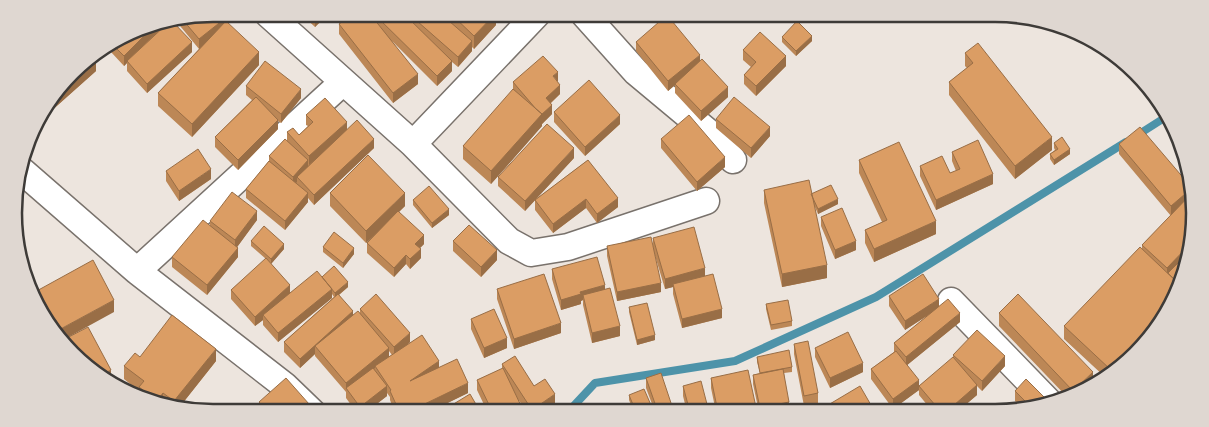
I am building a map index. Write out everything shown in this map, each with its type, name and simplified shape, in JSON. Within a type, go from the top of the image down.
[{"type":"street","points":[[277,22],[412,144],[509,241],[531,253],[568,247],[706,201]]},
{"type":"street","points":[[412,144],[529,22]]},
{"type":"street","points":[[591,22],[636,72],[714,137],[733,160]]},
{"type":"street","points":[[137,271],[343,82]]},
{"type":"street","points":[[26,175],[137,271],[285,386],[304,404]]},
{"type":"street","points":[[951,301],[1045,398]]},
{"type":"building","points":[[220,22],[199,39],[187,24]]},
{"type":"building","points":[[225,22],[259,52],[192,124],[158,93]]},
{"type":"building","points":[[342,22],[376,22],[418,74],[393,93],[339,24]]},
{"type":"building","points":[[382,22],[412,22],[452,61],[437,76]]},
{"type":"building","points":[[418,22],[450,22],[472,41],[458,57]]},
{"type":"building","points":[[459,22],[487,22],[474,36]]},
{"type":"building","points":[[659,22],[673,22],[700,55],[668,81],[636,42]]},
{"type":"building","points":[[796,22],[812,36],[796,51],[782,37]]},
{"type":"building","points":[[177,26],[192,42],[147,84],[127,61],[160,30],[164,29]]},
{"type":"building","points":[[760,32],[786,56],[756,86],[744,75],[756,62],[743,50]]},
{"type":"building","points":[[144,36],[124,56],[117,49]]},
{"type":"building","points":[[978,43],[1052,137],[1015,166],[949,82],[973,63],[965,53]]},
{"type":"building","points":[[543,56],[558,72],[553,76],[560,85],[546,98],[552,105],[541,115],[513,82]]},
{"type":"building","points":[[702,59],[728,87],[701,111],[675,84]]},
{"type":"building","points":[[265,61],[301,89],[281,114],[246,86]]},
{"type":"building","points":[[589,80],[620,115],[585,147],[554,112]]},
{"type":"building","points":[[513,89],[542,114],[491,171],[463,146]]},
{"type":"building","points":[[256,97],[278,120],[238,160],[215,137]]},
{"type":"building","points":[[734,97],[770,127],[751,148],[716,119]]},
{"type":"building","points":[[325,98],[347,122],[309,156],[287,132],[293,128],[299,135],[313,122],[306,115]]},
{"type":"building","points":[[689,115],[725,157],[697,182],[661,139]]},
{"type":"building","points":[[357,120],[374,139],[314,195],[297,177]]},
{"type":"building","points":[[547,124],[574,148],[525,201],[498,177]]},
{"type":"building","points":[[1140,127],[1183,178],[1185,194],[1171,206],[1119,144]]},
{"type":"building","points":[[1062,137],[1070,149],[1054,160],[1050,154],[1058,149],[1054,143]]},
{"type":"building","points":[[285,139],[308,160],[293,177],[269,156]]},
{"type":"building","points":[[978,140],[993,174],[936,200],[920,166],[942,156],[950,173],[960,169],[952,152]]},
{"type":"building","points":[[899,142],[936,221],[874,249],[865,230],[887,220],[859,160]]},
{"type":"building","points":[[198,149],[211,169],[179,191],[166,171]]},
{"type":"building","points":[[368,155],[405,193],[366,231],[330,193]]},
{"type":"building","points":[[588,160],[618,198],[597,214],[586,199],[553,224],[535,200]]},
{"type":"building","points":[[269,161],[308,193],[285,221],[246,189]]},
{"type":"building","points":[[809,180],[827,265],[782,274],[764,190]]},
{"type":"building","points":[[831,185],[838,199],[818,209],[811,194]]},
{"type":"building","points":[[429,186],[449,209],[432,223],[413,200]]},
{"type":"building","points":[[232,192],[257,211],[235,240],[210,221]]},
{"type":"building","points":[[1186,199],[1186,226],[1183,251],[1167,268],[1142,245]]},
{"type":"building","points":[[842,208],[856,241],[835,250],[821,217]]},
{"type":"building","points":[[398,211],[424,235],[415,244],[421,249],[410,259],[406,255],[394,268],[367,243]]},
{"type":"building","points":[[203,220],[238,248],[207,285],[172,257]]},
{"type":"building","points":[[469,225],[497,250],[481,267],[453,241]]},
{"type":"building","points":[[264,226],[284,244],[271,259],[251,241]]},
{"type":"building","points":[[694,227],[705,268],[665,279],[653,238]]},
{"type":"building","points":[[334,232],[354,248],[343,263],[323,247]]},
{"type":"building","points":[[651,237],[661,283],[617,292],[607,246]]},
{"type":"building","points":[[1140,247],[1174,280],[1167,298],[1147,330],[1131,349],[1108,368],[1064,326]]},
{"type":"building","points":[[597,257],[605,285],[561,300],[552,269]]},
{"type":"building","points":[[266,258],[290,285],[255,317],[231,290]]},
{"type":"building","points":[[93,260],[114,300],[61,329],[38,290]]},
{"type":"building","points":[[1181,260],[1174,280],[1168,273]]},
{"type":"building","points":[[334,266],[348,282],[335,293],[322,277]]},
{"type":"building","points":[[317,271],[332,289],[278,333],[263,315]]},
{"type":"building","points":[[544,274],[561,323],[514,339],[497,289]]},
{"type":"building","points":[[713,274],[722,309],[682,319],[673,284]]},
{"type":"building","points":[[923,274],[939,299],[905,321],[889,296]]},
{"type":"building","points":[[610,288],[620,326],[592,333],[583,295]]},
{"type":"building","points":[[338,294],[353,311],[300,359],[284,342]]},
{"type":"building","points":[[376,294],[410,333],[394,347],[360,309]]},
{"type":"building","points":[[1018,294],[1093,372],[1079,386],[1071,389],[999,313]]},
{"type":"building","points":[[948,299],[960,313],[906,357],[894,343]]},
{"type":"building","points":[[788,300],[792,321],[771,325],[766,304]]},
{"type":"building","points":[[647,303],[655,335],[637,340],[629,307]]},
{"type":"building","points":[[494,309],[507,338],[484,348],[471,319]]},
{"type":"building","points":[[358,311],[389,348],[346,383],[315,346]]},
{"type":"building","points":[[172,315],[216,349],[174,401],[163,393],[160,397],[145,392],[139,387],[144,381],[124,366],[135,353],[140,357]]},
{"type":"building","points":[[88,327],[111,370],[107,372],[97,365],[78,349],[68,337]]},
{"type":"building","points":[[977,330],[1005,356],[982,381],[953,355]]},
{"type":"building","points":[[848,332],[863,363],[830,378],[815,348]]},
{"type":"building","points":[[422,335],[439,361],[410,381],[457,359],[468,383],[425,404],[396,404],[391,390],[375,366]]},
{"type":"building","points":[[808,341],[818,393],[804,396],[794,344]]},
{"type":"building","points":[[789,350],[792,367],[760,373],[757,357]]},
{"type":"building","points":[[896,351],[919,380],[893,399],[871,369]]},
{"type":"building","points":[[515,356],[534,386],[545,379],[555,394],[541,404],[528,404],[502,364]]},
{"type":"building","points":[[953,357],[977,385],[955,404],[934,404],[919,386]]},
{"type":"building","points":[[373,368],[387,386],[364,404],[358,404],[346,388]]},
{"type":"building","points":[[503,368],[520,404],[489,404],[477,380]]},
{"type":"building","points":[[783,369],[789,402],[759,404],[753,375]]},
{"type":"building","points":[[748,370],[755,404],[716,404],[711,378]]},
{"type":"building","points":[[661,373],[671,404],[655,404],[646,378]]},
{"type":"building","points":[[286,378],[309,404],[261,404],[259,402]]},
{"type":"building","points":[[1026,379],[1045,398],[1026,402],[1015,391]]},
{"type":"building","points":[[701,381],[707,404],[688,404],[683,386]]},
{"type":"building","points":[[860,386],[870,404],[830,404]]},
{"type":"building","points":[[644,389],[651,404],[633,404],[629,395]]},
{"type":"building","points":[[470,394],[476,404],[454,404]]},
{"type":"waterway","points":[[1136,136],[1162,120]]},
{"type":"waterway","points":[[575,404],[595,383],[735,361],[876,297],[1126,142]]}]
